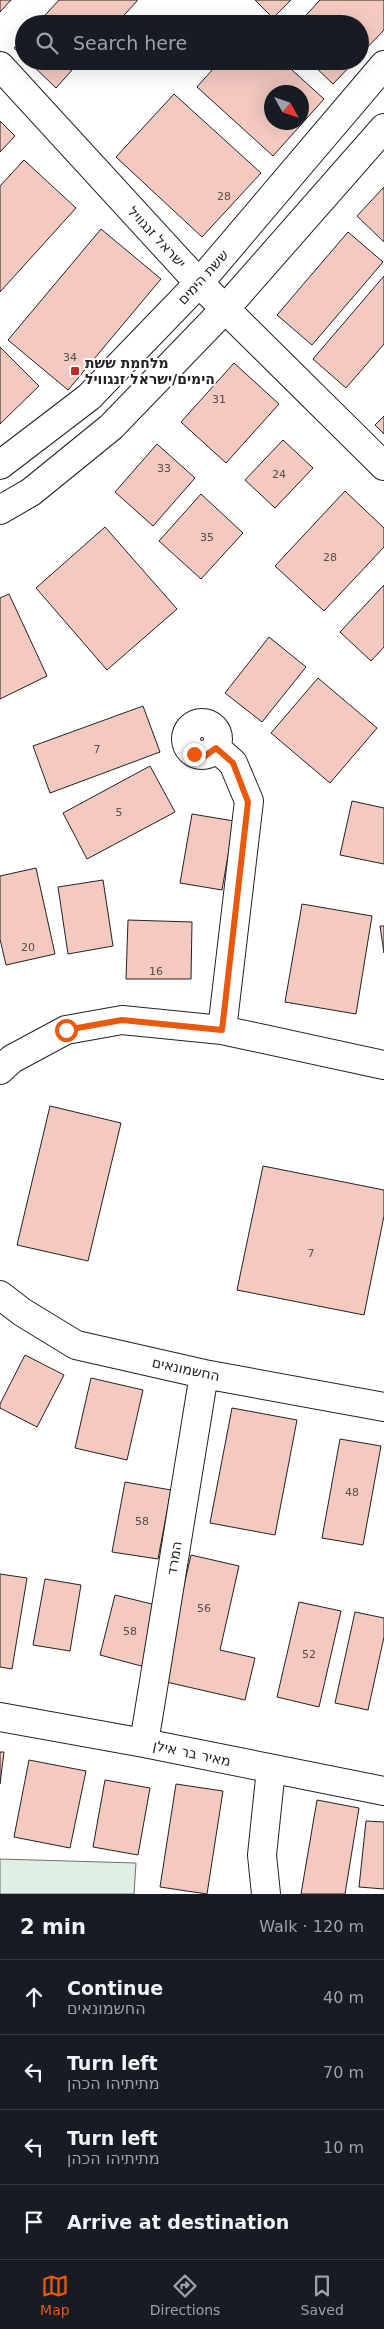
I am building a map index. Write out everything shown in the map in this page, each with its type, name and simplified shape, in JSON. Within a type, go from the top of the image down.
[{"type":"street","name":"ששת הימים","points":[[0,465],[89,397],[199,283],[384,65]]},
{"type":"street","name":"ישראל זנגוויל","points":[[0,66],[199,283],[384,466]]},
{"type":"street","points":[[0,510],[31,492],[111,428],[225,309],[384,128]]},
{"type":"street","points":[[216,748],[233,763],[248,802],[222,1030]]},
{"type":"street","points":[[0,1070],[12,1058],[66,1030],[122,1020],[222,1030],[384,1065]]},
{"type":"street","name":"החשמונאים","points":[[0,1296],[76,1345],[204,1374],[384,1407]]},
{"type":"street","name":"המרד","points":[[144,1743],[204,1374]]},
{"type":"street","name":"מאיר בר אילן","points":[[0,1717],[144,1743],[384,1791]]},
{"type":"street","points":[[266,1894],[262,1855],[271,1769]]},
{"type":"green space","points":[[0,1859],[136,1863],[134,1894],[0,1894]]},
{"type":"building","points":[[0,0],[11,0],[0,12]]},
{"type":"building","points":[[59,0],[137,0],[124,15],[45,15]]},
{"type":"building","points":[[255,0],[291,0],[276,15],[270,15]]},
{"type":"building","points":[[320,0],[384,0],[384,30],[369,46],[369,15],[306,15]]},
{"type":"building","points":[[37,70],[72,70],[56,88]]},
{"type":"building","points":[[212,70],[292,70],[309,85],[264,85],[264,130],[296,130],[273,156],[197,87]]},
{"type":"building","points":[[318,70],[346,70],[333,84]]},
{"type":"building","points":[[309,85],[324,99],[309,116]]},
{"type":"building","points":[[174,94],[261,173],[202,237],[116,157]]},
{"type":"building","points":[[0,121],[15,136],[0,152]]},
{"type":"building","points":[[24,160],[76,208],[0,292],[0,186]]},
{"type":"building","points":[[384,187],[384,242],[357,216]]},
{"type":"building","points":[[101,229],[161,279],[68,390],[8,340]]},
{"type":"building","points":[[348,232],[383,262],[312,345],[277,315]]},
{"type":"building","points":[[384,276],[384,344],[346,388],[313,359]]},
{"type":"building","points":[[0,347],[39,386],[0,424]]},
{"type":"building","points":[[234,363],[279,404],[226,463],[181,422]]},
{"type":"building","points":[[384,416],[384,434],[375,425]]},
{"type":"building","points":[[283,440],[313,468],[275,508],[245,480]]},
{"type":"building","points":[[157,444],[195,478],[153,526],[115,492]]},
{"type":"building","points":[[345,491],[384,528],[384,547],[324,611],[275,566]]},
{"type":"building","points":[[201,494],[243,533],[201,579],[159,541]]},
{"type":"building","points":[[105,527],[177,609],[107,670],[36,588]]},
{"type":"building","points":[[384,585],[384,647],[371,661],[340,632]]},
{"type":"building","points":[[9,594],[47,676],[0,699],[0,598]]},
{"type":"building","points":[[269,637],[306,667],[262,722],[225,693]]},
{"type":"building","points":[[318,678],[377,728],[330,783],[271,733]]},
{"type":"building","points":[[143,706],[160,752],[50,793],[33,746]]},
{"type":"building","points":[[150,766],[175,812],[87,859],[63,813]]},
{"type":"building","points":[[352,801],[384,808],[384,864],[340,855]]},
{"type":"building","points":[[192,814],[234,821],[222,890],[180,883]]},
{"type":"building","points":[[36,868],[55,954],[6,965],[0,939],[0,876]]},
{"type":"building","points":[[103,880],[113,946],[68,954],[58,887]]},
{"type":"building","points":[[302,904],[372,916],[356,1014],[285,1002]]},
{"type":"building","points":[[128,920],[192,922],[191,979],[126,979]]},
{"type":"building","points":[[380,926],[384,926],[384,953]]},
{"type":"building","points":[[50,1106],[121,1123],[88,1261],[17,1245]]},
{"type":"building","points":[[263,1166],[384,1190],[384,1216],[364,1315],[237,1290]]},
{"type":"building","points":[[25,1355],[64,1375],[37,1427],[0,1408],[0,1404]]},
{"type":"building","points":[[91,1378],[143,1390],[127,1460],[75,1448]]},
{"type":"building","points":[[232,1408],[297,1420],[275,1535],[210,1523]]},
{"type":"building","points":[[340,1439],[381,1446],[363,1545],[322,1538]]},
{"type":"building","points":[[125,1482],[171,1490],[158,1559],[112,1552]]},
{"type":"building","points":[[191,1555],[239,1566],[220,1650],[255,1658],[245,1700],[162,1681]]},
{"type":"building","points":[[0,1574],[27,1578],[12,1669],[0,1667]]},
{"type":"building","points":[[45,1579],[81,1585],[70,1651],[33,1645]]},
{"type":"building","points":[[115,1595],[160,1606],[145,1667],[100,1655]]},
{"type":"building","points":[[299,1602],[341,1611],[319,1707],[277,1697]]},
{"type":"building","points":[[355,1612],[384,1618],[384,1637],[368,1710],[335,1703]]},
{"type":"building","points":[[0,1752],[4,1752],[0,1784]]},
{"type":"building","points":[[29,1760],[86,1771],[70,1848],[14,1837]]},
{"type":"building","points":[[105,1780],[150,1788],[138,1855],[93,1847]]},
{"type":"building","points":[[176,1784],[223,1791],[207,1894],[160,1887]]},
{"type":"building","points":[[317,1800],[359,1808],[345,1894],[301,1894]]},
{"type":"building","points":[[366,1821],[384,1822],[384,1889],[359,1887]]},
{"type":"place","name":"מלחמת ששת הימים/ישראל זנגוויל","points":[[75,371]]},
{"type":"route","points":[[66,1030],[122,1020],[222,1030],[248,802],[233,763],[216,748],[205,756],[194,754]]}]
